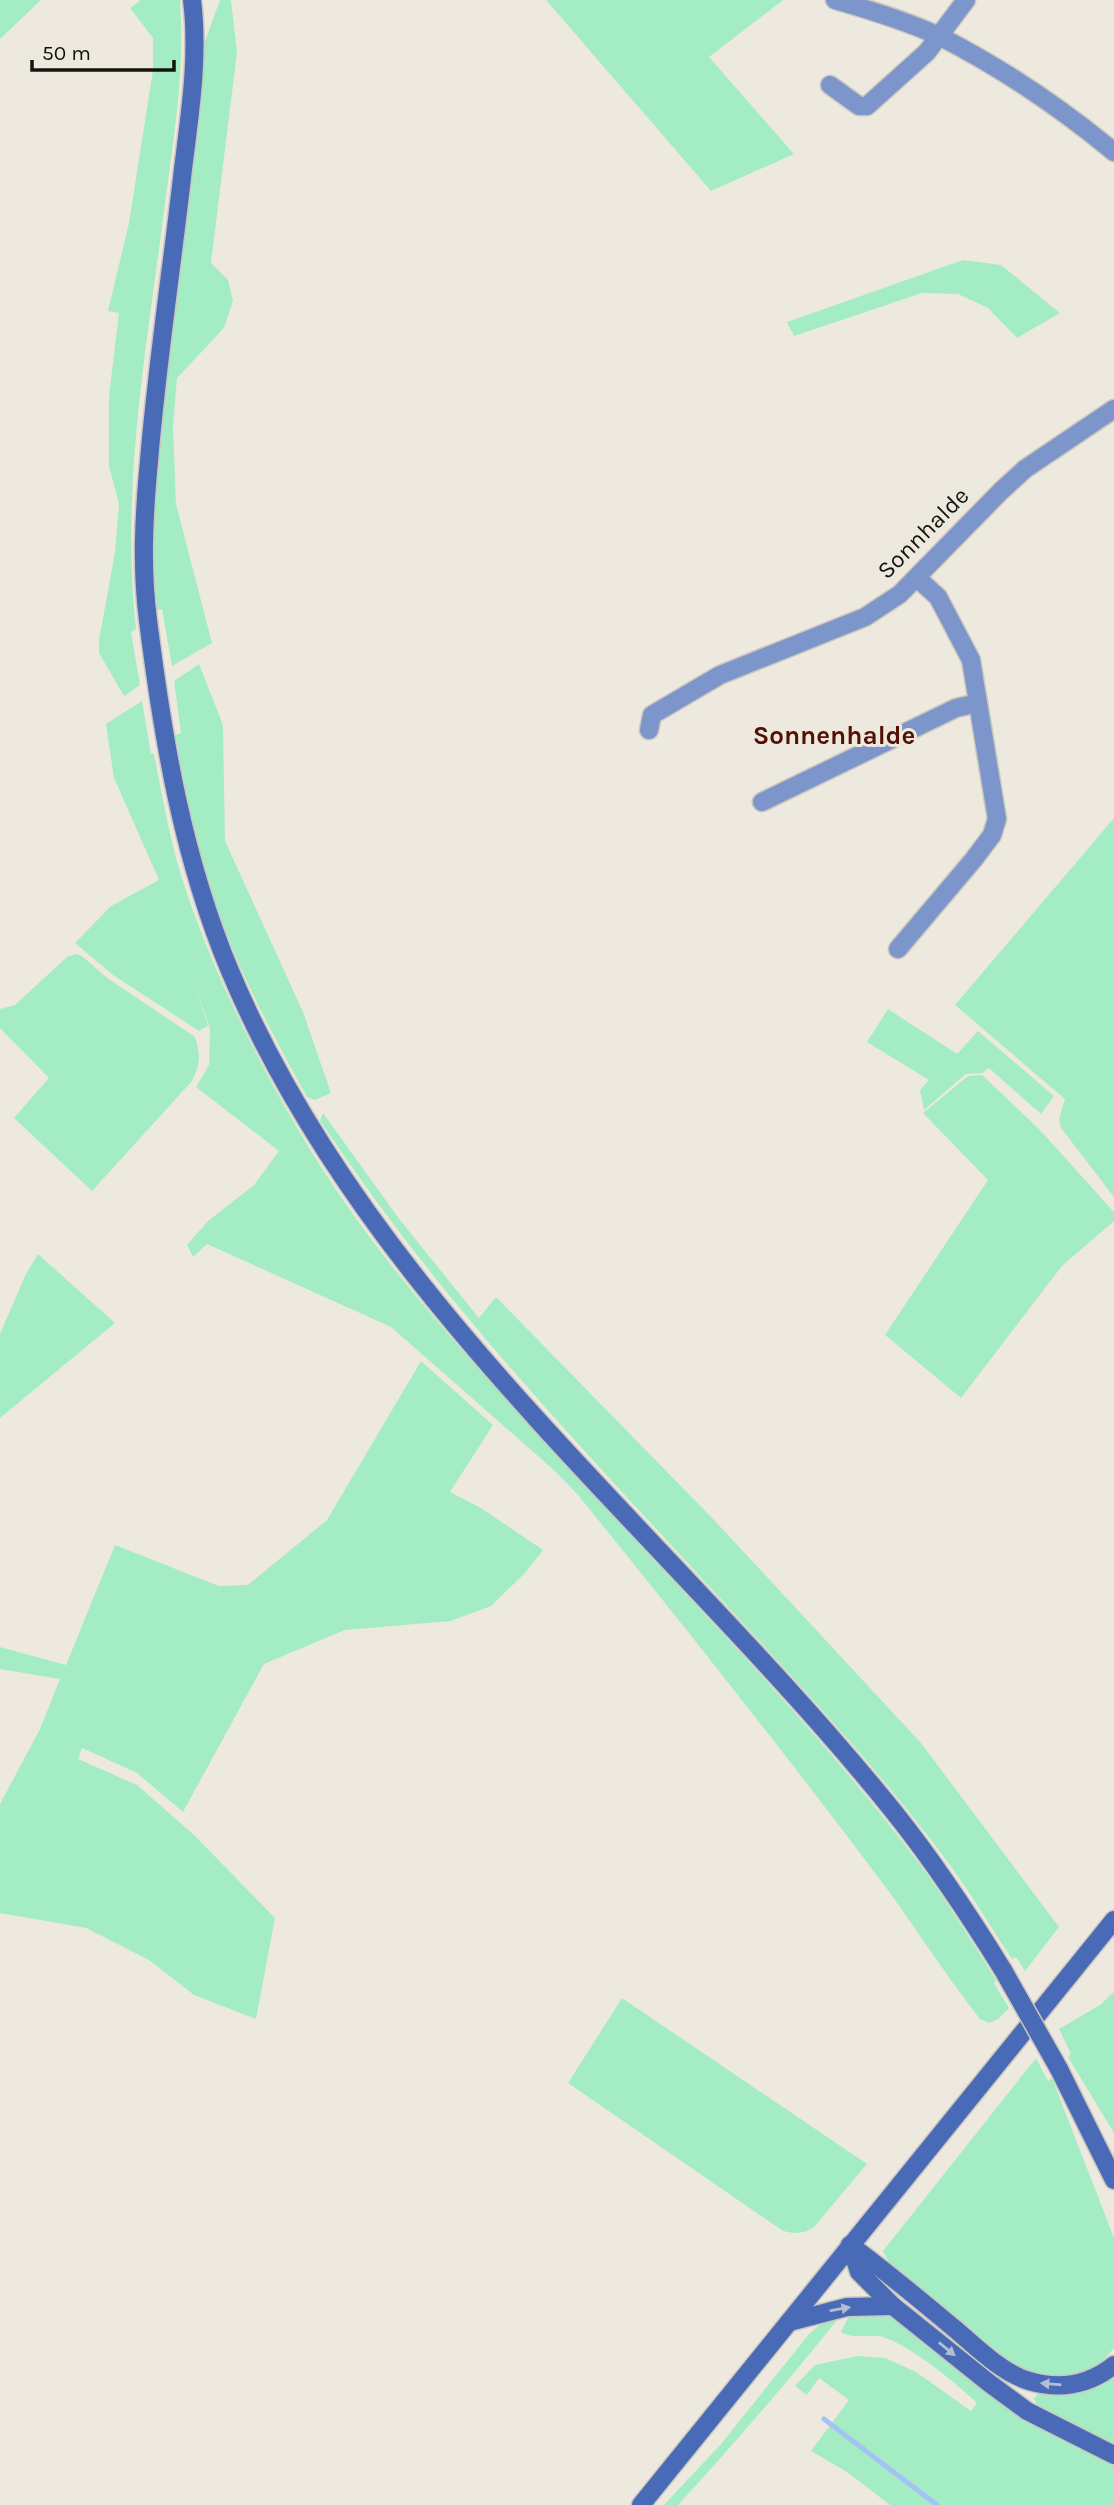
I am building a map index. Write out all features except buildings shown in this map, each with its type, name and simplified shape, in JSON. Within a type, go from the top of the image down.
[{"type":"main road","points":[[192,0],[195,37],[191,103],[153,403],[143,543],[148,618],[167,753],[181,825],[194,874],[230,970],[262,1040],[304,1115],[360,1203],[412,1270],[487,1361],[829,1735],[894,1811],[943,1877],[1003,1970],[1059,2069],[1114,2180]]},
{"type":"main road","points":[[641,2505],[1114,1920]]},
{"type":"main road","points":[[850,2245],[859,2272],[893,2306],[989,2383],[1027,2411],[1114,2455]]},
{"type":"main road","points":[[850,2245],[1004,2368],[1026,2380],[1052,2386],[1084,2384],[1114,2365]]},
{"type":"main road","points":[[789,2322],[847,2307],[893,2306]]},
{"type":"street","points":[[835,0],[878,13],[939,37],[1056,107],[1114,152]]},
{"type":"street","points":[[830,85],[859,106],[867,106],[927,52],[966,0]]},
{"type":"street","name":"Sonnhalde","points":[[649,730],[652,715],[720,675],[865,617],[900,594],[1025,469],[1114,409]]},
{"type":"street","points":[[898,949],[974,859],[992,835],[997,820],[997,806],[971,660],[938,597],[917,578]]},
{"type":"street","points":[[762,802],[956,708],[978,703]]},
{"type":"green space","points":[[0,0],[41,0],[0,39]]},
{"type":"green space","points":[[141,0],[180,0],[181,49],[176,122],[144,358],[134,466],[131,520],[136,629],[131,632],[140,685],[124,696],[99,653],[99,640],[115,552],[119,504],[109,466],[109,396],[119,313],[108,311],[129,223],[153,70],[153,38],[130,8]]},
{"type":"green space","points":[[220,0],[231,0],[237,52],[211,263],[228,280],[233,301],[224,328],[177,378],[173,427],[176,504],[212,643],[172,666],[162,609],[157,610],[153,554],[157,451],[202,90],[205,41]]},
{"type":"green space","points":[[546,0],[783,0],[709,57],[794,154],[711,191]]},
{"type":"green space","points":[[963,260],[1001,265],[1060,313],[1017,338],[988,308],[958,294],[922,293],[794,336],[787,322]]},
{"type":"green space","points":[[199,664],[223,725],[225,841],[303,1012],[331,1093],[315,1100],[307,1097],[241,968],[219,915],[199,849],[175,735],[181,733],[174,681]]},
{"type":"green space","points":[[142,701],[151,754],[154,754],[178,865],[204,940],[256,1054],[339,1195],[390,1263],[500,1393],[780,1696],[876,1808],[931,1880],[996,1980],[994,1983],[1009,2008],[998,2019],[989,2023],[980,2019],[890,1893],[775,1742],[578,1495],[556,1472],[391,1327],[207,1244],[193,1257],[187,1245],[208,1221],[254,1185],[279,1151],[196,1087],[209,1065],[210,1029],[196,988],[208,1026],[199,1031],[113,975],[75,943],[111,906],[159,880],[114,778],[106,724]]},
{"type":"green space","points":[[1114,818],[1114,1197],[1061,1128],[1059,1119],[1065,1099],[955,1005]]},
{"type":"green space","points":[[76,954],[195,1037],[199,1054],[192,1081],[92,1191],[14,1118],[49,1078],[0,1028],[0,1009],[15,1005],[67,957]]},
{"type":"green space","points":[[888,1009],[957,1054],[978,1031],[1054,1096],[1041,1114],[989,1068],[982,1073],[966,1074],[924,1110],[920,1090],[929,1080],[867,1042]]},
{"type":"green space","points":[[982,1075],[1039,1129],[1114,1212],[1114,1221],[1062,1266],[961,1398],[885,1335],[988,1180],[923,1113],[968,1076]]},
{"type":"green space","points":[[323,1113],[400,1220],[479,1318],[496,1297],[716,1522],[921,1743],[1059,1927],[1025,1971],[1016,1957],[1012,1959],[952,1868],[877,1773],[467,1317],[367,1188],[320,1120]]},
{"type":"green space","points":[[38,1254],[115,1323],[0,1418],[0,1334],[25,1276]]},
{"type":"green space","points":[[421,1361],[493,1425],[450,1492],[481,1508],[543,1550],[525,1573],[491,1606],[451,1621],[345,1630],[264,1664],[183,1812],[137,1773],[82,1748],[78,1759],[137,1785],[194,1835],[275,1918],[256,2019],[194,1995],[149,1960],[86,1928],[0,1913],[0,1804],[40,1729],[60,1679],[0,1669],[0,1647],[66,1665],[115,1545],[219,1586],[248,1585],[327,1520]]},
{"type":"green space","points":[[1114,1992],[1114,2133],[1068,2057],[1071,2054],[1059,2029],[1100,2005]]},
{"type":"green space","points":[[622,1998],[867,2164],[814,2227],[799,2233],[783,2231],[568,2083]]},
{"type":"green space","points":[[1036,2058],[1048,2081],[1052,2078],[1114,2238],[1114,2348],[1095,2367],[1075,2376],[1055,2377],[1034,2373],[994,2351],[891,2267],[883,2251]]},
{"type":"green space","points":[[851,2312],[876,2312],[890,2316],[1114,2464],[1114,2505],[890,2505],[847,2472],[811,2451],[849,2400],[819,2378],[807,2395],[795,2386],[815,2365],[858,2356],[885,2358],[916,2372],[971,2411],[977,2403],[907,2348],[883,2337],[851,2336],[841,2332]]},
{"type":"green space","points":[[838,2315],[837,2320],[779,2391],[678,2505],[664,2505],[721,2444],[810,2333]]},
{"type":"green space","points":[[1114,2373],[1114,2445],[1038,2406],[1034,2399],[1039,2393],[1070,2393],[1087,2388]]},
{"type":"waterway","points":[[824,2419],[937,2505]]},
{"type":"district","name":"Sonnenhalde","points":[[834,735]]}]
